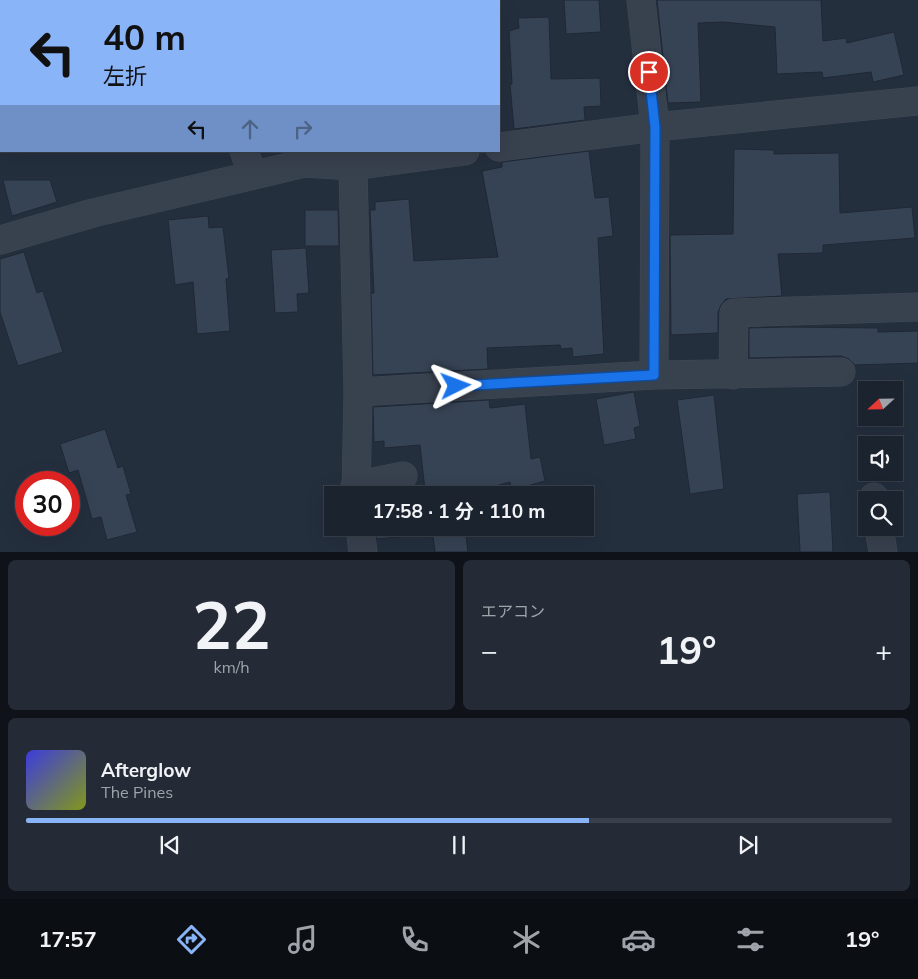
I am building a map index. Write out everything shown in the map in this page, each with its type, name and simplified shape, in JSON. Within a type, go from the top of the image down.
[{"type":"street","points":[[641,0],[655,127],[654,375]]},
{"type":"street","points":[[500,147],[655,127],[918,101]]},
{"type":"street","points":[[0,240],[93,213],[248,163],[305,163],[353,166],[458,152]]},
{"type":"street","points":[[353,166],[358,392],[356,486]]},
{"type":"street","points":[[733,375],[734,313],[918,307]]},
{"type":"street","points":[[358,392],[654,375],[841,372]]},
{"type":"street","points":[[369,486],[403,476]]},
{"type":"street","points":[[361,536],[362,552]]},
{"type":"street","points":[[880,536],[883,552]]},
{"type":"building","points":[[564,0],[599,0],[601,32],[566,34]]},
{"type":"building","points":[[657,0],[821,0],[823,41],[846,38],[847,43],[894,32],[904,75],[873,82],[871,72],[823,78],[822,72],[777,74],[775,27],[723,22],[698,23],[701,102],[668,103]]},
{"type":"building","points":[[549,17],[551,79],[600,78],[601,106],[584,107],[585,120],[514,129],[510,84],[512,84],[509,31],[519,28],[518,18]]},
{"type":"building","points":[[734,149],[774,150],[774,154],[839,153],[840,213],[912,207],[915,238],[823,245],[823,253],[778,254],[782,296],[726,299],[718,312],[718,333],[671,335],[670,235],[733,234]]},
{"type":"building","points":[[589,151],[595,198],[609,197],[613,236],[598,238],[604,354],[573,357],[572,348],[561,349],[560,345],[487,348],[488,369],[373,375],[371,293],[374,293],[370,210],[375,210],[375,202],[409,199],[414,261],[498,257],[482,171],[502,167],[502,162]]},
{"type":"building","points":[[3,180],[50,180],[57,202],[12,216]]},
{"type":"building","points":[[305,210],[338,210],[339,246],[305,246]]},
{"type":"building","points":[[208,216],[209,228],[223,227],[229,278],[226,279],[230,331],[197,334],[193,282],[175,285],[168,220]]},
{"type":"building","points":[[306,248],[309,293],[297,294],[298,312],[275,313],[271,250]]},
{"type":"building","points":[[24,252],[37,293],[43,291],[63,352],[18,366],[0,312],[0,259]]},
{"type":"building","points":[[749,328],[878,328],[878,332],[918,331],[918,363],[855,365],[849,359],[841,356],[749,358]]},
{"type":"building","points":[[634,392],[640,426],[634,428],[636,439],[604,445],[596,399]]},
{"type":"building","points":[[714,395],[724,489],[690,494],[677,400]]},
{"type":"building","points":[[489,400],[490,408],[525,404],[531,459],[540,457],[545,481],[527,486],[511,486],[510,482],[495,486],[425,486],[420,445],[384,448],[384,441],[374,442],[373,407]]},
{"type":"building","points":[[105,429],[118,468],[123,466],[131,494],[126,495],[137,532],[107,540],[101,517],[92,519],[80,471],[68,471],[60,444]]},
{"type":"building","points":[[830,492],[833,552],[800,552],[797,494]]},
{"type":"building","points":[[377,536],[407,536],[377,539]]},
{"type":"building","points":[[433,536],[466,536],[468,552],[435,552]]},
{"type":"route","points":[[456,386],[654,375],[655,127],[649,72]]}]
